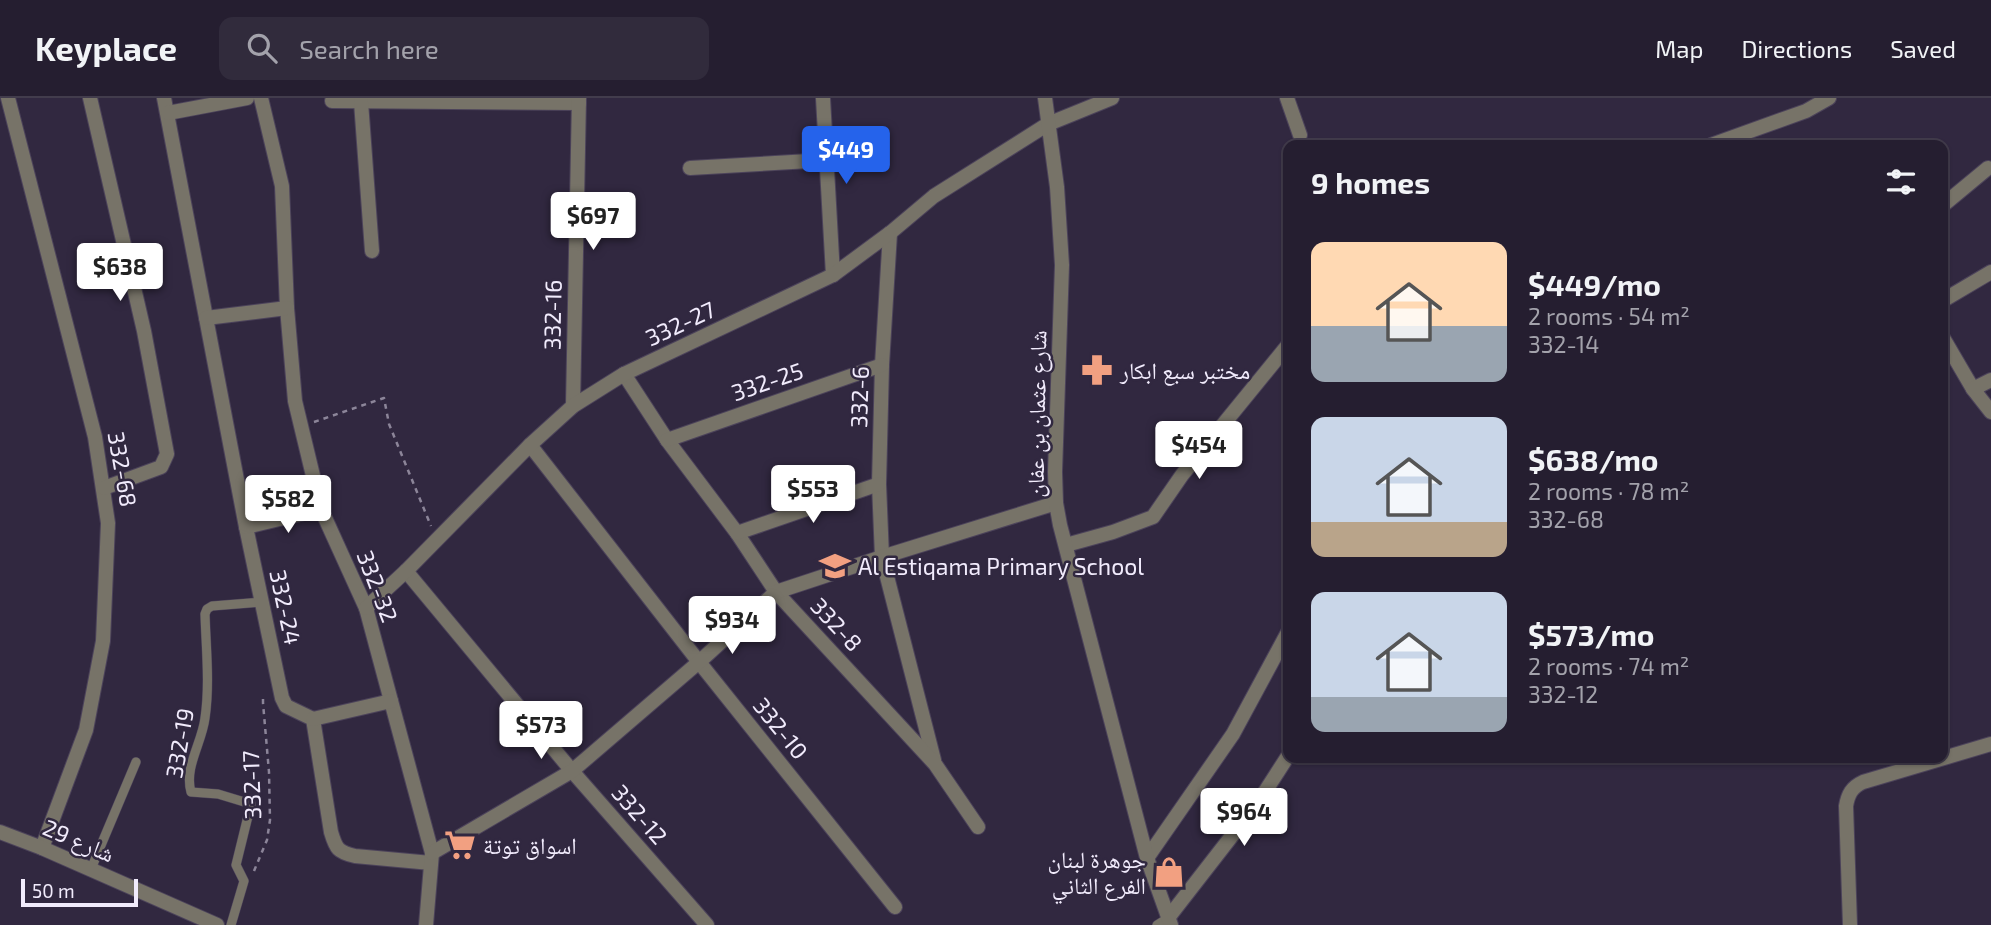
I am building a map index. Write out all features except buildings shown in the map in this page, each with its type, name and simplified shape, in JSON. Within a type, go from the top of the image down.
[{"type":"street","name":"332-68","points":[[8,98],[95,437],[108,523],[103,641],[86,730],[42,848]]},
{"type":"street","points":[[90,98],[145,331],[167,454],[161,467],[104,488]]},
{"type":"street","name":"332-24","points":[[164,98],[279,689]]},
{"type":"street","points":[[168,113],[247,98]]},
{"type":"street","name":"332-32","points":[[261,98],[282,186],[287,308],[295,401],[321,509],[366,608],[431,858],[426,925]]},
{"type":"street","points":[[823,98],[833,275]]},
{"type":"street","name":"شارع عثمان بن عفان","points":[[1045,98],[1057,187],[1062,265],[1056,503],[1165,923]]},
{"type":"street","name":"332-27","points":[[366,608],[530,445],[573,406],[624,374],[833,275],[934,196],[1048,124],[1112,98]]},
{"type":"street","points":[[1287,98],[1300,135]]},
{"type":"street","points":[[1725,140],[1806,111],[1829,98]]},
{"type":"street","points":[[332,102],[579,100]]},
{"type":"street","name":"332-16","points":[[573,406],[579,100]]},
{"type":"street","points":[[361,102],[372,251]]},
{"type":"street","points":[[690,168],[827,160]]},
{"type":"street","points":[[1948,201],[1988,168]]},
{"type":"street","name":"332-6","points":[[890,233],[882,365],[879,484],[881,557],[935,764]]},
{"type":"street","points":[[1948,297],[1991,272]]},
{"type":"street","points":[[206,318],[287,308]]},
{"type":"street","points":[[1066,545],[1153,517],[1182,475],[1283,351]]},
{"type":"street","points":[[1948,356],[1991,412]]},
{"type":"street","name":"332-25","points":[[667,440],[882,365]]},
{"type":"street","name":"332-8","points":[[624,374],[667,440],[737,533],[776,592],[935,764],[978,827]]},
{"type":"street","points":[[1973,388],[1991,380]]},
{"type":"street","name":"332-10","points":[[530,445],[895,907]]},
{"type":"street","points":[[737,533],[879,484]]},
{"type":"street","points":[[313,719],[335,847],[355,856],[431,858],[572,771],[776,592],[1056,503]]},
{"type":"street","points":[[246,527],[321,509]]},
{"type":"street","name":"332-12","points":[[406,571],[572,771],[707,925]]},
{"type":"street","points":[[1147,858],[1233,734],[1283,641]]},
{"type":"street","points":[[279,689],[286,706],[313,719],[391,701]]},
{"type":"street","points":[[1948,756],[1991,744]]},
{"type":"street","points":[[1165,923],[1259,801],[1283,763]]},
{"type":"street","points":[[1850,925],[1847,797],[1851,790],[1863,782],[1925,763]]},
{"type":"street","name":"شارع 29","points":[[0,832],[217,925]]},
{"type":"lane","name":"332-19","points":[[231,925],[244,881],[236,865],[251,804],[218,794],[191,792],[190,771],[205,720],[208,680],[205,614],[212,606],[262,602]]},
{"type":"lane","points":[[90,869],[136,762]]},
{"type":"path","points":[[302,428],[384,398],[389,424],[437,540]]},
{"type":"path","name":"332-17","points":[[244,881],[253,874],[267,840],[270,820],[269,772],[263,703],[264,699],[279,689]]},
{"type":"place","name":"مختبر سبع ابكار","points":[[1097,370]]},
{"type":"place","name":"Al Estiqama Primary School","points":[[835,566]]},
{"type":"place","name":"اسواق توتة","points":[[460,845]]},
{"type":"place","name":"جوهرة لبنان الفرع الثاني","points":[[1169,872]]}]
